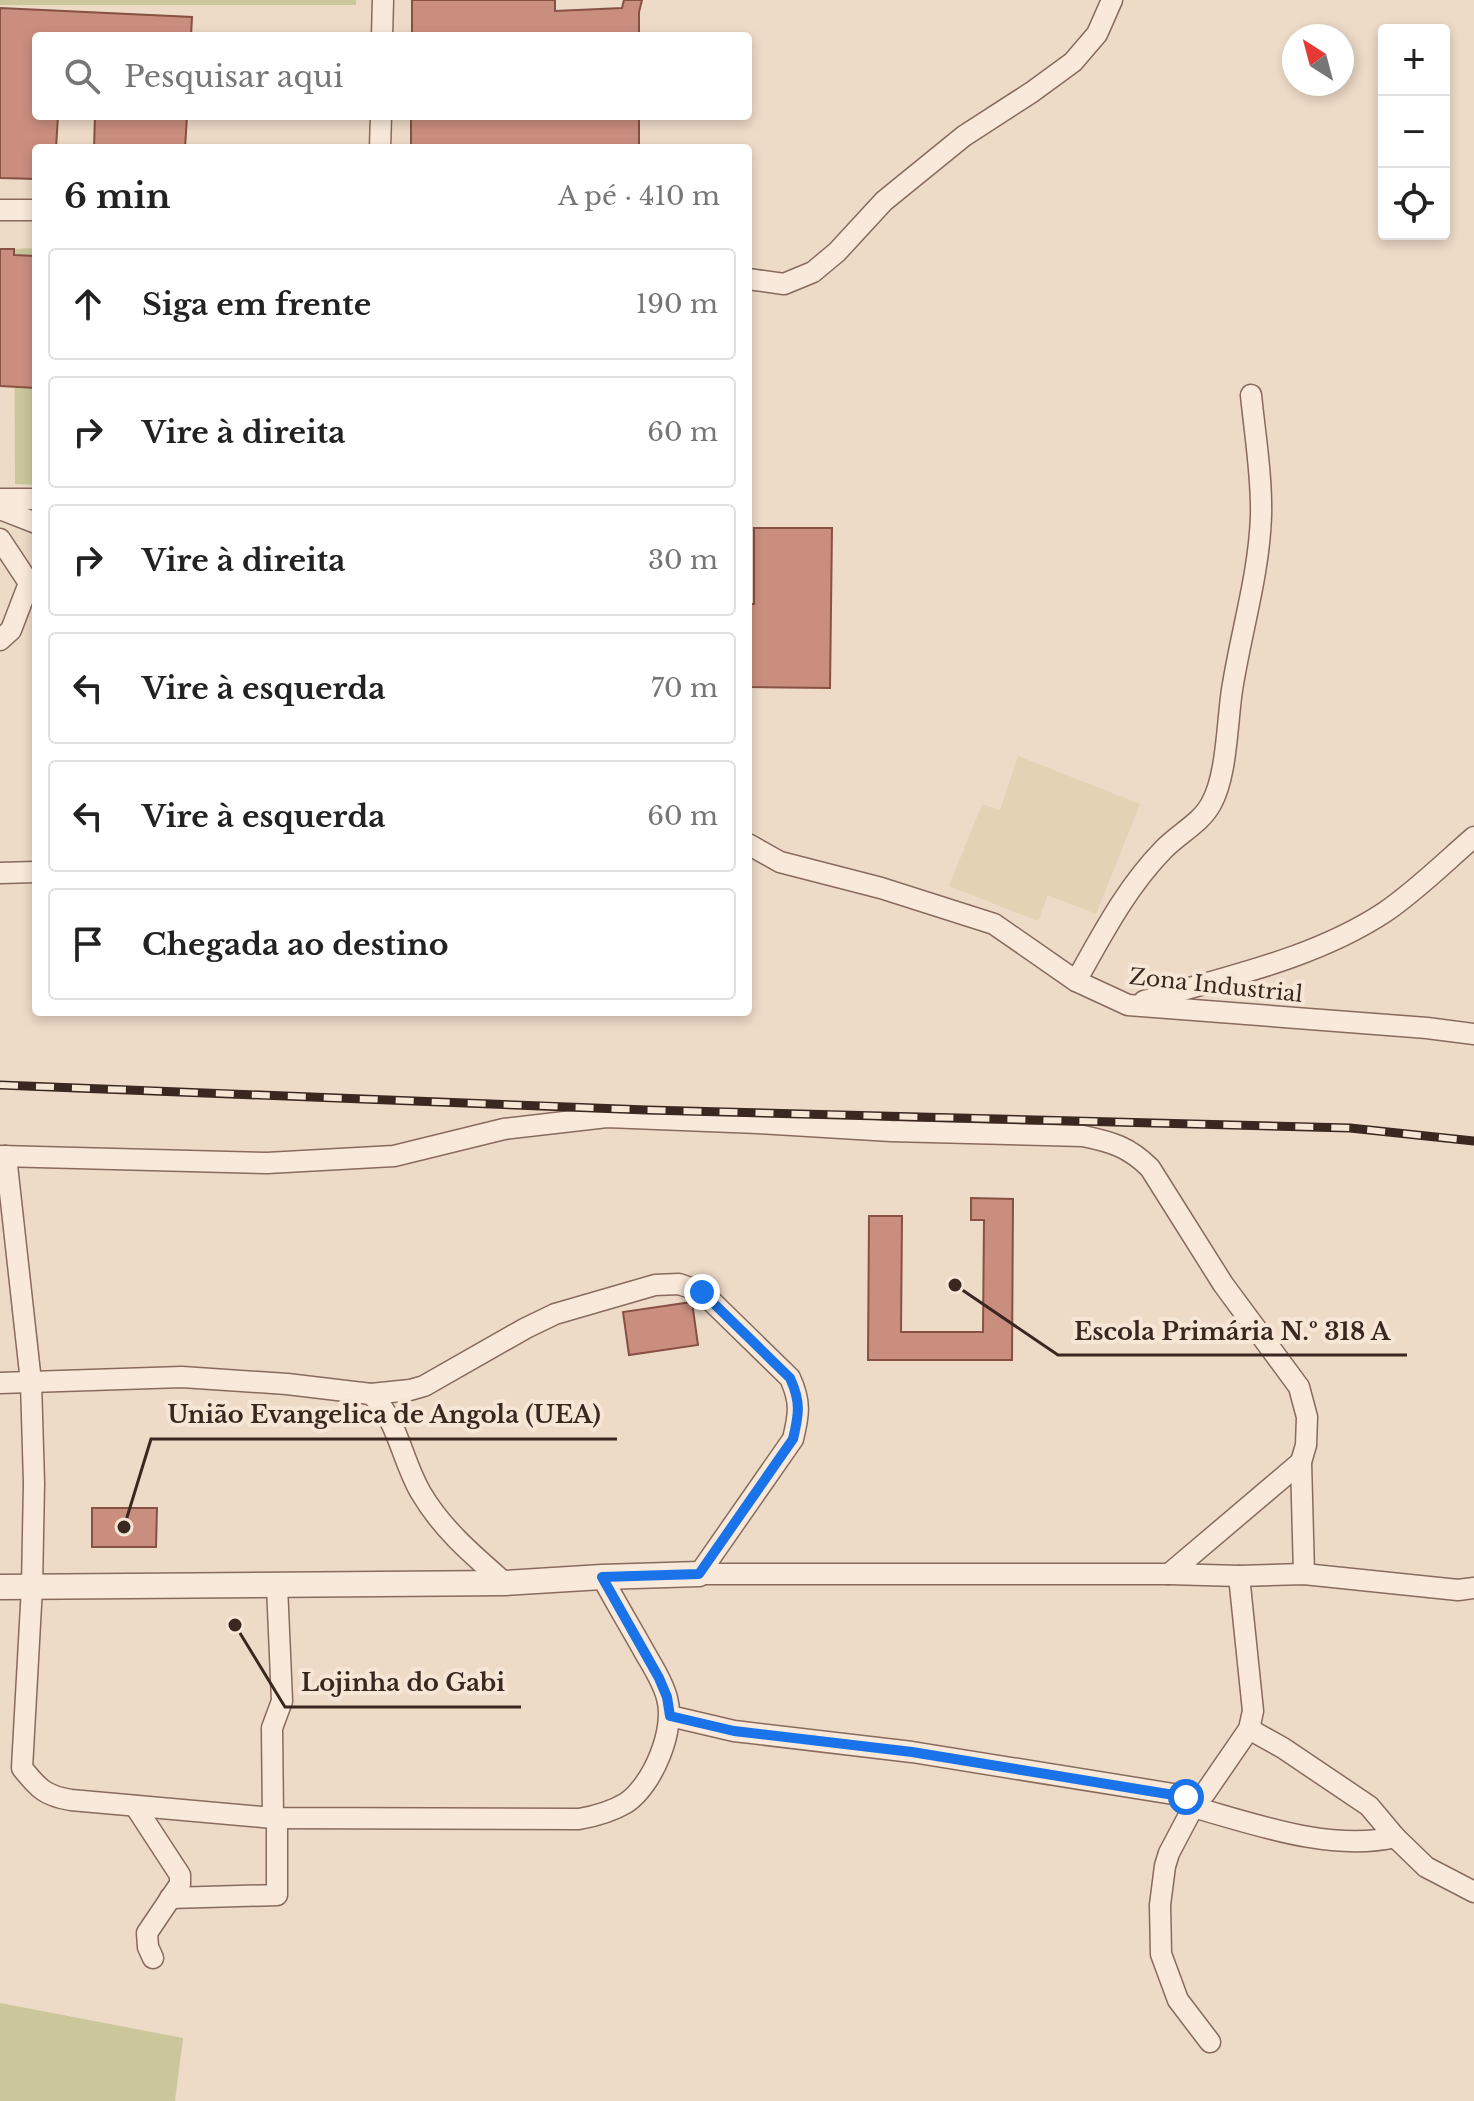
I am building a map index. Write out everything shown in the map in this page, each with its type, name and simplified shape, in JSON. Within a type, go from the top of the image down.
[{"type":"street","points":[[382,32],[383,0]]},
{"type":"street","points":[[752,280],[784,284],[813,272],[837,252],[895,191],[964,136],[1073,62],[1097,34],[1112,0]]},
{"type":"street","points":[[380,144],[381,120]]},
{"type":"street","points":[[0,210],[32,210]]},
{"type":"street","points":[[1076,981],[1122,899],[1163,849],[1195,823],[1211,805],[1220,781],[1232,688],[1253,588],[1261,517],[1251,395]]},
{"type":"street","points":[[0,499],[32,499]]},
{"type":"street","points":[[0,509],[32,521]]},
{"type":"street","points":[[0,539],[29,583],[11,630],[0,640]]},
{"type":"street","points":[[1128,1005],[1256,969],[1326,944],[1384,912],[1474,837]]},
{"type":"street","name":"Zona Industrial","points":[[752,846],[780,862],[881,888],[994,924],[1076,981],[1128,1005],[1474,1034]]},
{"type":"street","points":[[0,873],[32,872]]},
{"type":"street","points":[[602,1577],[659,1678],[667,1697],[670,1716],[663,1749],[646,1783],[629,1802],[607,1814],[579,1819],[275,1818],[55,1797],[39,1788],[22,1768],[32,1587],[34,1483],[31,1382],[3,1156],[267,1163],[394,1156],[504,1129],[607,1117],[891,1131],[1083,1136],[1113,1142],[1136,1154],[1150,1168],[1223,1284],[1299,1387],[1307,1417],[1306,1445],[1301,1462],[1304,1574]]},
{"type":"street","points":[[0,1383],[182,1377],[287,1384],[371,1394],[410,1390],[424,1386],[555,1314],[655,1285],[679,1284],[702,1292],[790,1378],[798,1395],[799,1414],[793,1439],[699,1574]]},
{"type":"street","points":[[371,1394],[382,1404],[403,1456],[428,1504],[454,1537],[505,1583]]},
{"type":"street","points":[[1169,1574],[1301,1462]]},
{"type":"street","points":[[0,1587],[505,1583],[699,1574],[1304,1574],[1458,1590],[1474,1588]]},
{"type":"street","points":[[1210,2042],[1178,2000],[1161,1954],[1160,1905],[1169,1853],[1196,1802],[1249,1729],[1253,1711],[1239,1576]]},
{"type":"street","points":[[170,1898],[277,1895],[272,1728],[282,1701],[277,1586]]},
{"type":"street","points":[[670,1716],[734,1731],[912,1752],[1196,1802],[1276,1831],[1350,1842],[1395,1837]]},
{"type":"street","points":[[1249,1729],[1369,1806],[1426,1867],[1474,1892]]},
{"type":"street","points":[[135,1806],[180,1875],[180,1884],[147,1933],[153,1958]]},
{"type":"shaded area","points":[[0,0],[356,0],[356,5],[0,5]]},
{"type":"shaded area","points":[[32,248],[32,485],[15,484],[14,249]]},
{"type":"shaded area","points":[[1018,756],[1140,804],[1096,914],[1048,895],[1038,921],[949,886],[982,804],[1000,810]]},
{"type":"shaded area","points":[[0,2003],[183,2038],[175,2101],[0,2101]]},
{"type":"building","points":[[412,0],[555,0],[555,11],[622,8],[624,0],[642,0],[639,32],[412,32]]},
{"type":"building","points":[[0,8],[192,17],[191,32],[32,32],[32,120],[58,120],[56,144],[32,144],[32,179],[0,178]]},
{"type":"building","points":[[95,120],[187,120],[185,144],[94,144]]},
{"type":"building","points":[[411,120],[639,120],[639,144],[411,144]]},
{"type":"building","points":[[0,249],[14,249],[14,255],[32,256],[32,388],[0,386]]},
{"type":"building","points":[[754,528],[832,528],[830,688],[752,687]]},
{"type":"building","points":[[971,1198],[1013,1199],[1012,1360],[868,1360],[869,1216],[902,1216],[901,1332],[983,1332],[984,1220],[971,1220]]},
{"type":"building","points":[[692,1302],[698,1345],[629,1355],[623,1312]]},
{"type":"building","points":[[92,1508],[157,1508],[156,1547],[92,1547]]},
{"type":"railway","points":[[0,1085],[647,1110],[1350,1128],[1474,1141]]},
{"type":"place","name":"Escola Primária N.º 318 A","points":[[955,1285]]},
{"type":"place","name":"União Evangelica de Angola (UEA)","points":[[124,1527]]},
{"type":"place","name":"Lojinha do Gabi","points":[[235,1625]]},
{"type":"route","points":[[702,1292],[790,1378],[798,1395],[799,1414],[793,1439],[699,1574],[602,1577],[659,1678],[667,1697],[670,1716],[734,1731],[912,1752],[1186,1797]]}]
